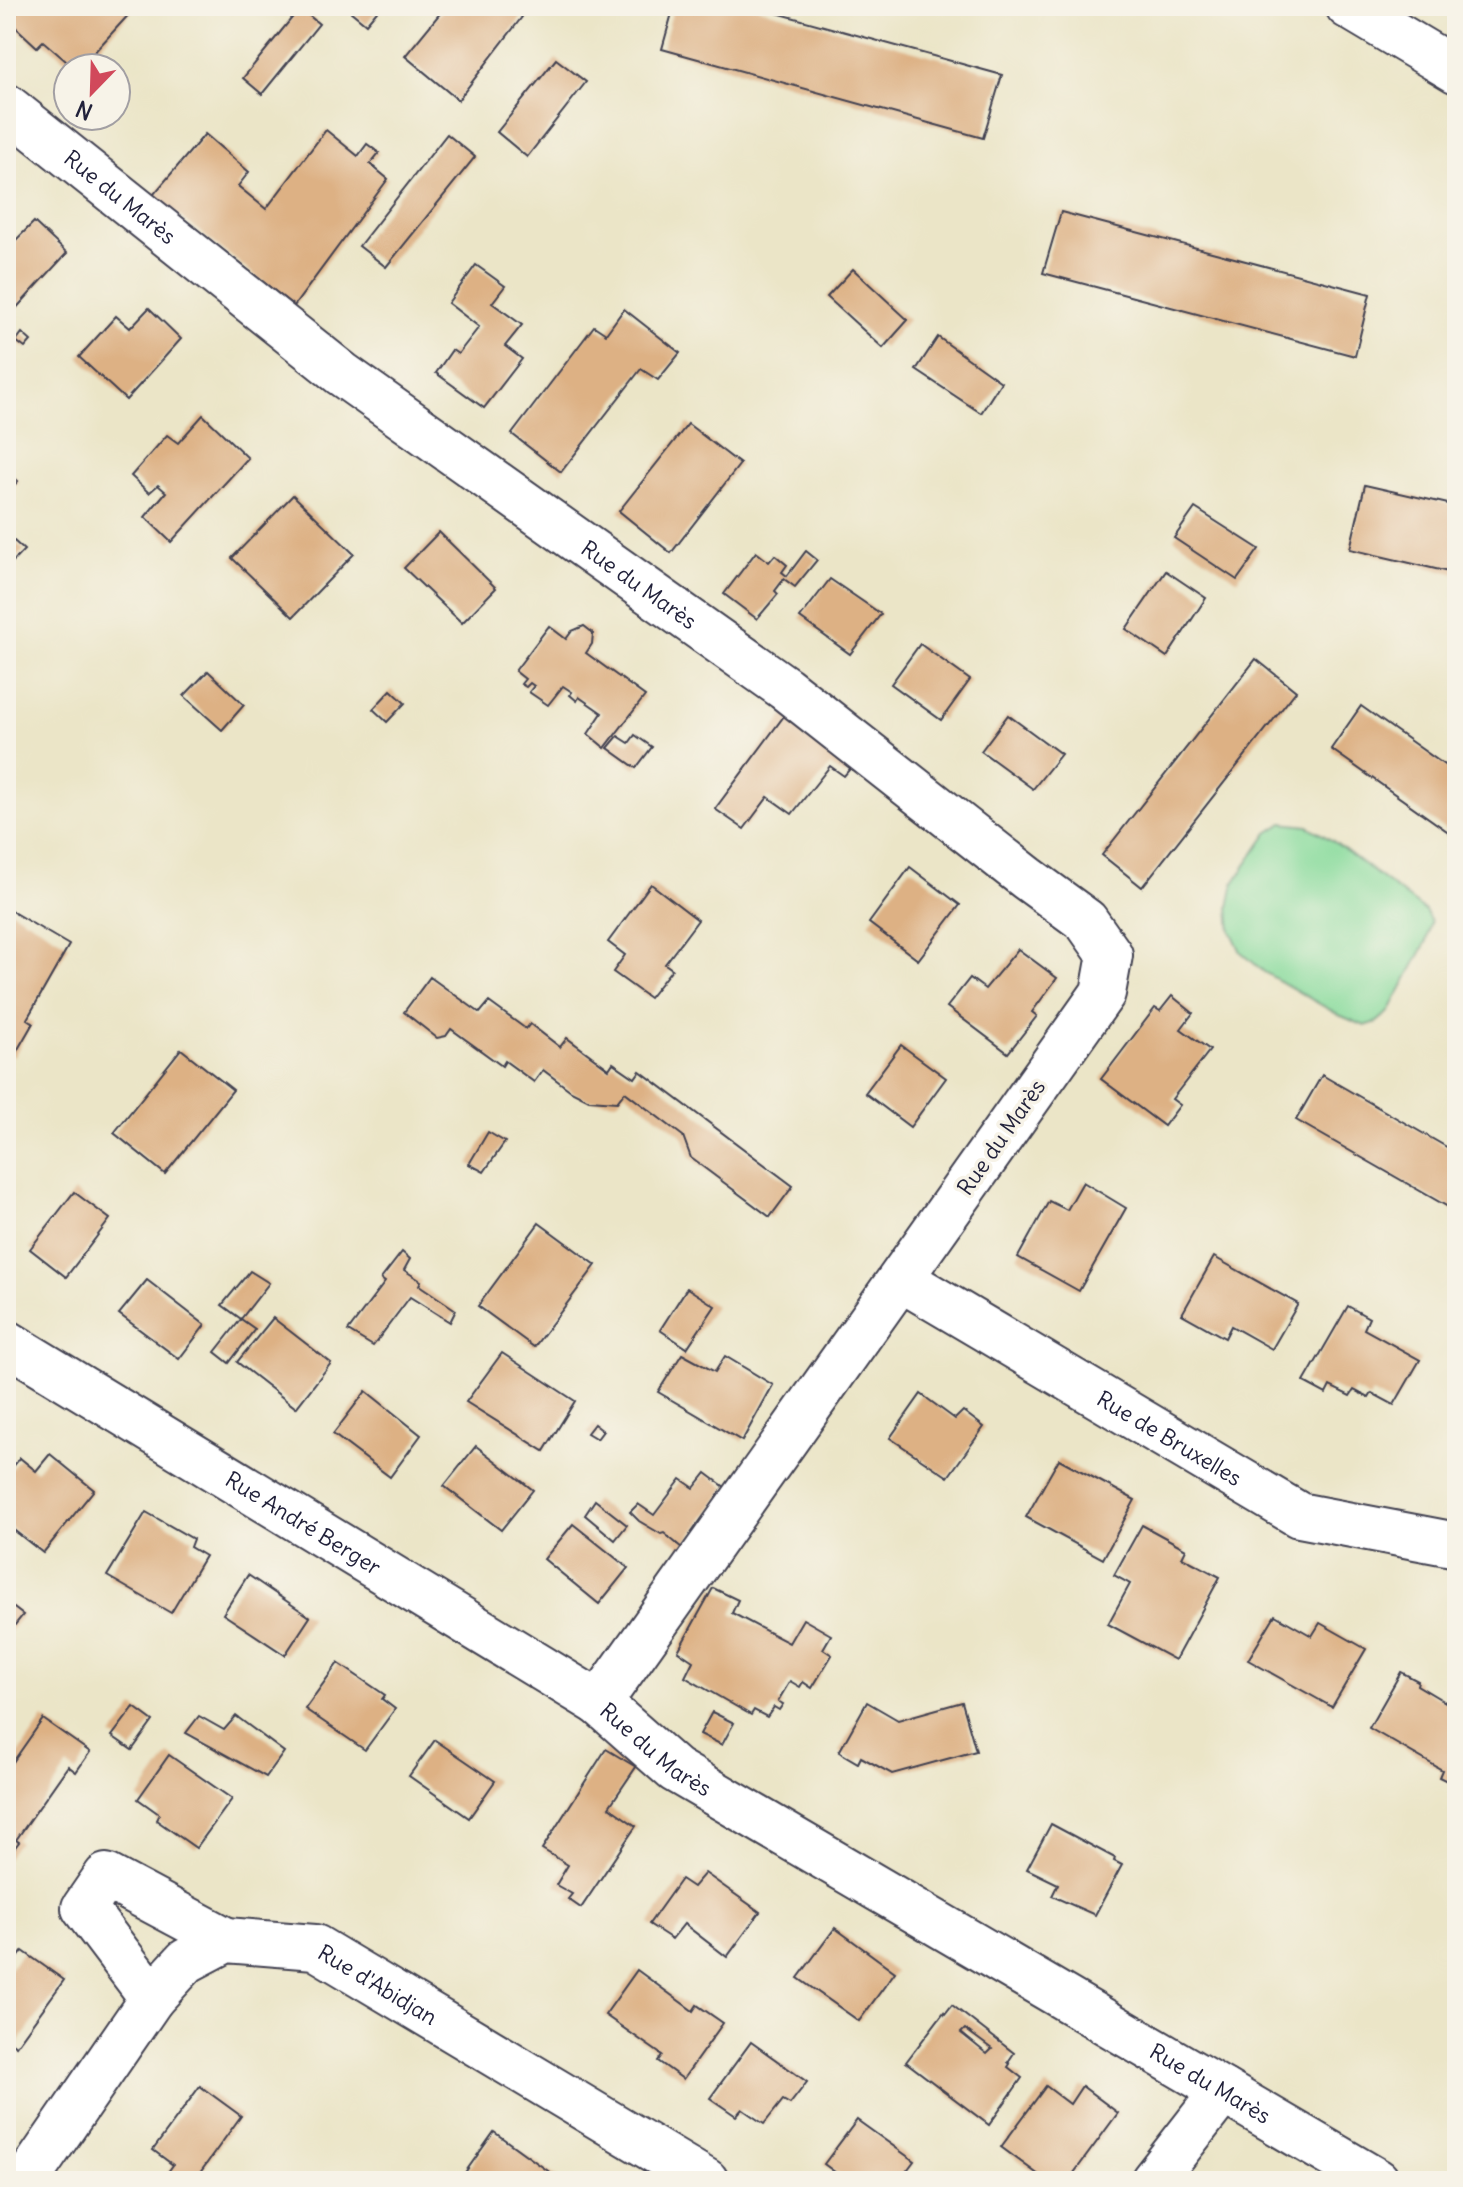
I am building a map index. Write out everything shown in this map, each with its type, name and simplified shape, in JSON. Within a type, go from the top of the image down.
[{"type":"street","points":[[1348,6],[1457,71]]},
{"type":"street","name":"Rue du Marès","points":[[6,106],[342,374],[785,688],[1014,869],[1086,921],[1110,955],[1103,993],[599,1703],[675,1770],[1377,2181]]},
{"type":"street","name":"Rue de Bruxelles","points":[[901,1279],[1299,1515],[1457,1545]]},
{"type":"street","name":"Rue André Berger","points":[[6,1342],[599,1703]]},
{"type":"street","points":[[152,1998],[84,1908],[106,1876],[226,1940]]},
{"type":"street","points":[[26,2181],[152,1998],[186,1961],[226,1940]]},
{"type":"street","name":"Rue d'Abidjan","points":[[226,1940],[315,1947],[706,2181]]},
{"type":"street","points":[[1153,2181],[1223,2091]]},
{"type":"green space","points":[[1283,823],[1308,826],[1333,841],[1425,911],[1431,922],[1427,941],[1389,1012],[1377,1022],[1365,1026],[1339,1015],[1264,972],[1241,952],[1231,931],[1229,907],[1234,883],[1268,833]]},
{"type":"building","points":[[23,6],[126,6],[132,11],[95,52],[56,52],[43,41],[37,47],[9,21]]},
{"type":"building","points":[[344,6],[381,6],[366,24]]},
{"type":"building","points":[[446,6],[509,6],[522,17],[458,100],[405,56]]},
{"type":"building","points":[[674,6],[751,6],[1002,75],[983,138],[662,49]]},
{"type":"building","points":[[300,8],[319,24],[262,94],[243,78]]},
{"type":"building","points":[[556,59],[586,82],[527,157],[497,132]]},
{"type":"building","points":[[326,130],[358,156],[367,144],[379,153],[370,164],[388,179],[294,306],[153,195],[205,134],[249,172],[238,186],[266,209]]},
{"type":"building","points":[[447,134],[475,157],[386,267],[359,246]]},
{"type":"building","points":[[1061,212],[1370,294],[1355,356],[1043,273]]},
{"type":"building","points":[[34,222],[67,253],[10,315],[6,311],[6,235],[14,242]]},
{"type":"building","points":[[476,265],[505,286],[492,303],[522,325],[505,346],[522,359],[484,408],[436,373],[452,350],[458,354],[479,327],[448,303]]},
{"type":"building","points":[[853,269],[908,320],[883,348],[827,297]]},
{"type":"building","points":[[149,308],[181,339],[126,400],[79,357],[116,316],[130,328]]},
{"type":"building","points":[[624,309],[680,353],[658,380],[641,369],[561,472],[512,434],[594,326],[606,334]]},
{"type":"building","points":[[22,333],[31,341],[25,348],[16,341]]},
{"type":"building","points":[[938,337],[1001,382],[981,413],[916,370]]},
{"type":"building","points":[[203,415],[248,458],[171,542],[145,517],[166,492],[158,485],[149,493],[131,476],[167,435],[178,443]]},
{"type":"building","points":[[688,424],[740,464],[671,553],[619,511]]},
{"type":"building","points":[[6,470],[18,481],[6,494]]},
{"type":"building","points":[[1365,485],[1457,506],[1457,574],[1350,549]]},
{"type":"building","points":[[293,495],[354,554],[293,617],[232,558]]},
{"type":"building","points":[[1195,508],[1259,549],[1237,580],[1174,538]]},
{"type":"building","points":[[439,532],[496,588],[462,623],[404,568]]},
{"type":"building","points":[[14,541],[24,550],[6,569],[6,549]]},
{"type":"building","points":[[806,551],[817,560],[795,587],[784,579],[775,591],[778,594],[757,619],[724,594],[756,552],[769,562],[775,555],[787,565],[782,572],[787,576]]},
{"type":"building","points":[[1166,571],[1206,598],[1167,657],[1126,629]]},
{"type":"building","points":[[830,579],[881,614],[850,654],[800,618]]},
{"type":"building","points":[[549,626],[566,639],[572,631],[584,626],[593,633],[592,644],[586,653],[645,696],[605,748],[588,734],[602,713],[579,697],[577,701],[570,695],[572,692],[563,686],[548,705],[529,692],[534,686],[521,684],[525,679],[515,671]]},
{"type":"building","points":[[920,644],[970,680],[941,720],[891,684]]},
{"type":"building","points":[[1256,659],[1296,691],[1142,887],[1102,855]]},
{"type":"building","points":[[208,671],[244,705],[222,730],[184,696]]},
{"type":"building","points":[[391,690],[405,703],[387,722],[373,709]]},
{"type":"building","points":[[1361,706],[1457,774],[1457,838],[1331,749]]},
{"type":"building","points":[[787,712],[855,763],[844,776],[830,766],[792,814],[768,797],[744,829],[715,809]]},
{"type":"building","points":[[1008,715],[1061,754],[1033,789],[981,751]]},
{"type":"building","points":[[635,735],[652,747],[636,768],[608,748],[618,736],[629,743]]},
{"type":"building","points":[[910,867],[960,905],[918,960],[869,923]]},
{"type":"building","points":[[651,884],[698,920],[665,964],[672,969],[649,998],[613,972],[625,955],[608,942]]},
{"type":"building","points":[[6,908],[69,945],[27,1019],[33,1023],[14,1056],[6,1051]]},
{"type":"building","points":[[1018,949],[1057,978],[1032,1012],[1037,1016],[1008,1053],[947,1007],[970,978],[985,989]]},
{"type":"building","points":[[430,977],[480,1013],[489,1002],[526,1029],[530,1024],[560,1047],[567,1038],[609,1069],[613,1063],[635,1078],[640,1071],[793,1186],[770,1217],[691,1158],[683,1136],[625,1092],[617,1102],[589,1100],[543,1070],[534,1082],[505,1061],[502,1066],[451,1029],[446,1036],[437,1038],[404,1012]]},
{"type":"building","points":[[1172,996],[1193,1013],[1181,1029],[1210,1050],[1172,1099],[1180,1105],[1164,1126],[1101,1079],[1155,1008],[1160,1011]]},
{"type":"building","points":[[901,1045],[946,1078],[910,1127],[865,1093]]},
{"type":"building","points":[[181,1049],[233,1090],[165,1174],[114,1133]]},
{"type":"building","points":[[1322,1075],[1457,1153],[1457,1212],[1296,1120]]},
{"type":"building","points":[[488,1132],[505,1142],[484,1172],[469,1164]]},
{"type":"building","points":[[1083,1182],[1126,1208],[1079,1291],[1018,1257],[1049,1201],[1067,1210]]},
{"type":"building","points":[[74,1192],[110,1219],[66,1277],[30,1249]]},
{"type":"building","points":[[539,1223],[596,1265],[534,1347],[478,1306]]},
{"type":"building","points":[[402,1252],[410,1259],[404,1270],[421,1281],[419,1285],[456,1310],[450,1322],[410,1297],[373,1346],[348,1331],[385,1282],[381,1279]]},
{"type":"building","points":[[1214,1257],[1298,1304],[1272,1349],[1231,1326],[1225,1338],[1182,1314]]},
{"type":"building","points":[[250,1271],[269,1283],[241,1319],[222,1305]]},
{"type":"building","points":[[147,1280],[205,1325],[179,1359],[119,1314]]},
{"type":"building","points":[[687,1288],[715,1306],[687,1348],[660,1330]]},
{"type":"building","points":[[1348,1306],[1369,1318],[1364,1329],[1420,1360],[1394,1405],[1372,1393],[1369,1398],[1354,1390],[1350,1396],[1330,1386],[1326,1394],[1304,1382]]},
{"type":"building","points":[[273,1318],[331,1363],[296,1408],[237,1362]]},
{"type":"building","points":[[241,1319],[255,1329],[229,1363],[215,1352]]},
{"type":"building","points":[[502,1353],[575,1401],[544,1451],[466,1402]]},
{"type":"building","points":[[682,1354],[715,1372],[725,1356],[773,1385],[742,1441],[658,1392]]},
{"type":"building","points":[[366,1391],[421,1435],[390,1477],[333,1434]]},
{"type":"building","points":[[921,1394],[955,1419],[963,1411],[984,1427],[948,1477],[890,1438]]},
{"type":"building","points":[[594,1424],[603,1431],[597,1439],[587,1433]]},
{"type":"building","points":[[476,1446],[533,1490],[501,1530],[444,1486]]},
{"type":"building","points":[[50,1454],[94,1490],[43,1553],[6,1524],[6,1475],[20,1458],[36,1471]]},
{"type":"building","points":[[1059,1459],[1135,1500],[1103,1559],[1026,1517]]},
{"type":"building","points":[[706,1473],[726,1488],[682,1548],[630,1512],[638,1504],[654,1515],[681,1479],[694,1488]]},
{"type":"building","points":[[595,1500],[627,1525],[615,1540],[585,1515]]},
{"type":"building","points":[[146,1512],[193,1539],[190,1547],[205,1556],[171,1613],[107,1576]]},
{"type":"building","points":[[573,1524],[628,1568],[599,1604],[544,1559]]},
{"type":"building","points":[[1142,1525],[1186,1549],[1182,1557],[1220,1577],[1175,1660],[1108,1624],[1130,1584],[1114,1575]]},
{"type":"building","points":[[248,1575],[310,1617],[285,1655],[223,1614]]},
{"type":"building","points":[[713,1588],[738,1600],[732,1613],[789,1643],[803,1619],[831,1635],[823,1649],[832,1655],[812,1688],[803,1682],[800,1687],[790,1681],[778,1701],[783,1704],[779,1710],[774,1707],[767,1717],[754,1710],[751,1715],[685,1677],[693,1661],[678,1651]]},
{"type":"building","points":[[6,1602],[23,1615],[6,1636]]},
{"type":"building","points":[[1275,1615],[1312,1636],[1320,1623],[1366,1649],[1332,1707],[1248,1660]]},
{"type":"building","points":[[338,1663],[385,1695],[382,1699],[395,1709],[365,1750],[305,1709]]},
{"type":"building","points":[[1401,1672],[1457,1709],[1457,1768],[1449,1782],[1439,1777],[1442,1770],[1369,1728]]},
{"type":"building","points":[[867,1702],[898,1720],[962,1702],[976,1751],[892,1774],[861,1757],[858,1763],[839,1752]]},
{"type":"building","points":[[134,1707],[153,1721],[132,1750],[112,1736]]},
{"type":"building","points":[[712,1712],[734,1723],[722,1745],[700,1734]]},
{"type":"building","points":[[199,1716],[224,1730],[236,1716],[284,1752],[266,1777],[186,1733]]},
{"type":"building","points":[[43,1719],[90,1752],[76,1772],[68,1766],[6,1859],[6,1772]]},
{"type":"building","points":[[435,1740],[495,1781],[469,1818],[409,1776]]},
{"type":"building","points":[[606,1749],[636,1767],[609,1807],[636,1826],[581,1908],[568,1899],[572,1894],[556,1885],[568,1865],[542,1849]]},
{"type":"building","points":[[169,1755],[232,1799],[196,1848],[156,1820],[159,1814],[138,1799]]},
{"type":"building","points":[[1051,1824],[1115,1858],[1114,1861],[1122,1865],[1095,1915],[1052,1896],[1058,1884],[1027,1869]]},
{"type":"building","points":[[705,1873],[760,1912],[727,1957],[684,1924],[672,1939],[649,1924],[681,1879],[693,1887]]},
{"type":"building","points":[[835,1928],[895,1972],[859,2021],[798,1978]]},
{"type":"building","points":[[23,1951],[64,1980],[16,2046],[6,2039],[6,1974]]},
{"type":"building","points":[[637,1970],[693,2011],[697,2005],[723,2023],[683,2079],[658,2061],[662,2055],[605,2015]]},
{"type":"building","points":[[952,2005],[1014,2053],[1008,2067],[1022,2078],[989,2125],[906,2062]],"holes":[[[965,2029],[992,2049],[987,2054],[961,2033]]]},
{"type":"building","points":[[751,2042],[807,2082],[790,2104],[783,2100],[764,2124],[742,2109],[736,2116],[710,2098]]},
{"type":"building","points":[[200,2086],[241,2116],[194,2181],[172,2181],[165,2176],[173,2165],[153,2150]]},
{"type":"building","points":[[1046,2086],[1070,2104],[1082,2086],[1118,2113],[1068,2181],[1047,2181],[1001,2147]]},
{"type":"building","points":[[857,2120],[914,2161],[899,2181],[847,2181],[824,2164]]},
{"type":"building","points":[[494,2132],[562,2181],[459,2181]]}]
